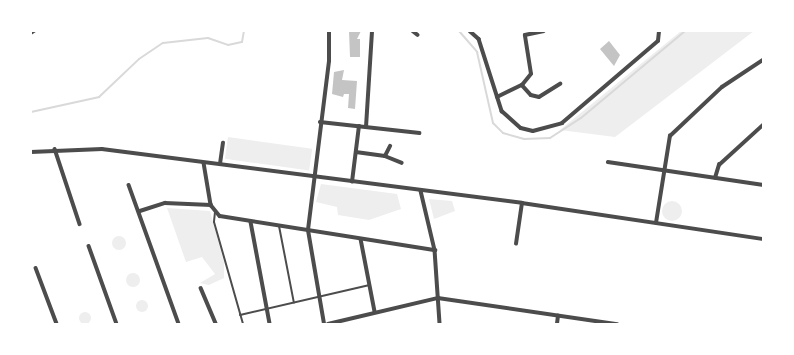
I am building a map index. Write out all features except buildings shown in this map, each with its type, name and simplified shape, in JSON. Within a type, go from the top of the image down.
[{"type":"street","points":[[324,324],[308,230],[329,31]]},
{"type":"street","points":[[366,127],[372,31]]},
{"type":"street","points":[[413,31],[418,35]]},
{"type":"street","points":[[470,31],[479,39],[502,111],[520,128],[549,129],[562,123],[625,71],[658,41],[659,31]]},
{"type":"street","points":[[497,97],[522,85],[531,74],[525,35],[523,31]]},
{"type":"street","points":[[525,35],[544,31]]},
{"type":"street","points":[[656,224],[670,136],[722,87],[763,60]]},
{"type":"street","points":[[522,85],[531,95],[539,96],[560,84]]},
{"type":"street","points":[[320,122],[418,133]]},
{"type":"street","points":[[715,178],[719,164],[763,125]]},
{"type":"street","points":[[352,182],[359,126]]},
{"type":"street","points":[[220,164],[223,143]]},
{"type":"street","points":[[385,156],[390,146]]},
{"type":"street","points":[[55,149],[80,224]]},
{"type":"street","points":[[31,152],[55,149],[102,149],[522,203],[763,239]]},
{"type":"street","points":[[356,152],[385,156],[402,163]]},
{"type":"street","points":[[608,162],[665,172],[763,185]]},
{"type":"street","points":[[204,163],[211,205],[215,212],[251,222],[435,250]]},
{"type":"street","points":[[129,185],[140,211],[180,324]]},
{"type":"street","points":[[421,191],[435,250],[440,324]]},
{"type":"street","points":[[140,211],[165,202],[211,205]]},
{"type":"street","points":[[516,244],[522,203]]},
{"type":"street","points":[[251,222],[270,324]]},
{"type":"street","points":[[362,239],[375,312]]},
{"type":"street","points":[[89,246],[117,324]]},
{"type":"street","points":[[36,268],[57,324]]},
{"type":"street","points":[[201,288],[216,324]]},
{"type":"street","points":[[328,324],[438,298],[617,324]]},
{"type":"street","points":[[557,324],[558,316]]},
{"type":"lane","points":[[215,212],[214,222],[243,324]]},
{"type":"lane","points":[[279,226],[294,303]]},
{"type":"lane","points":[[240,316],[370,285]]},
{"type":"shaded area","points":[[681,31],[754,31],[615,137],[560,130]]},
{"type":"shaded area","points":[[228,137],[312,149],[309,171],[225,159]]},
{"type":"shaded area","points":[[321,184],[397,194],[401,209],[369,220],[338,215],[337,207],[316,202]]},
{"type":"shaded area","points":[[429,199],[452,201],[455,211],[434,219]]},
{"type":"shaded area","points":[[672,201],[679,204],[682,211],[679,218],[672,221],[665,218],[662,211],[665,204]]},
{"type":"shaded area","points":[[167,208],[210,211],[224,262],[224,278],[209,285],[200,283],[215,274],[202,257],[186,262]]},
{"type":"shaded area","points":[[116,236],[122,236],[126,240],[126,246],[122,250],[116,250],[112,246],[112,240]]},
{"type":"shaded area","points":[[133,273],[138,275],[140,280],[138,285],[133,287],[128,285],[126,280],[128,275]]},
{"type":"shaded area","points":[[144,300],[147,301],[147,311],[140,312],[137,311],[136,304],[137,301]]},
{"type":"shaded area","points":[[83,312],[87,312],[91,318],[87,324],[83,324],[79,320],[79,316]]},
{"type":"waterway","points":[[31,112],[99,97],[139,59],[163,43],[208,38],[228,45],[242,42],[244,31]]},
{"type":"waterway","points":[[459,31],[477,52],[493,123],[503,133],[524,139],[550,138],[581,118],[685,31]]}]
